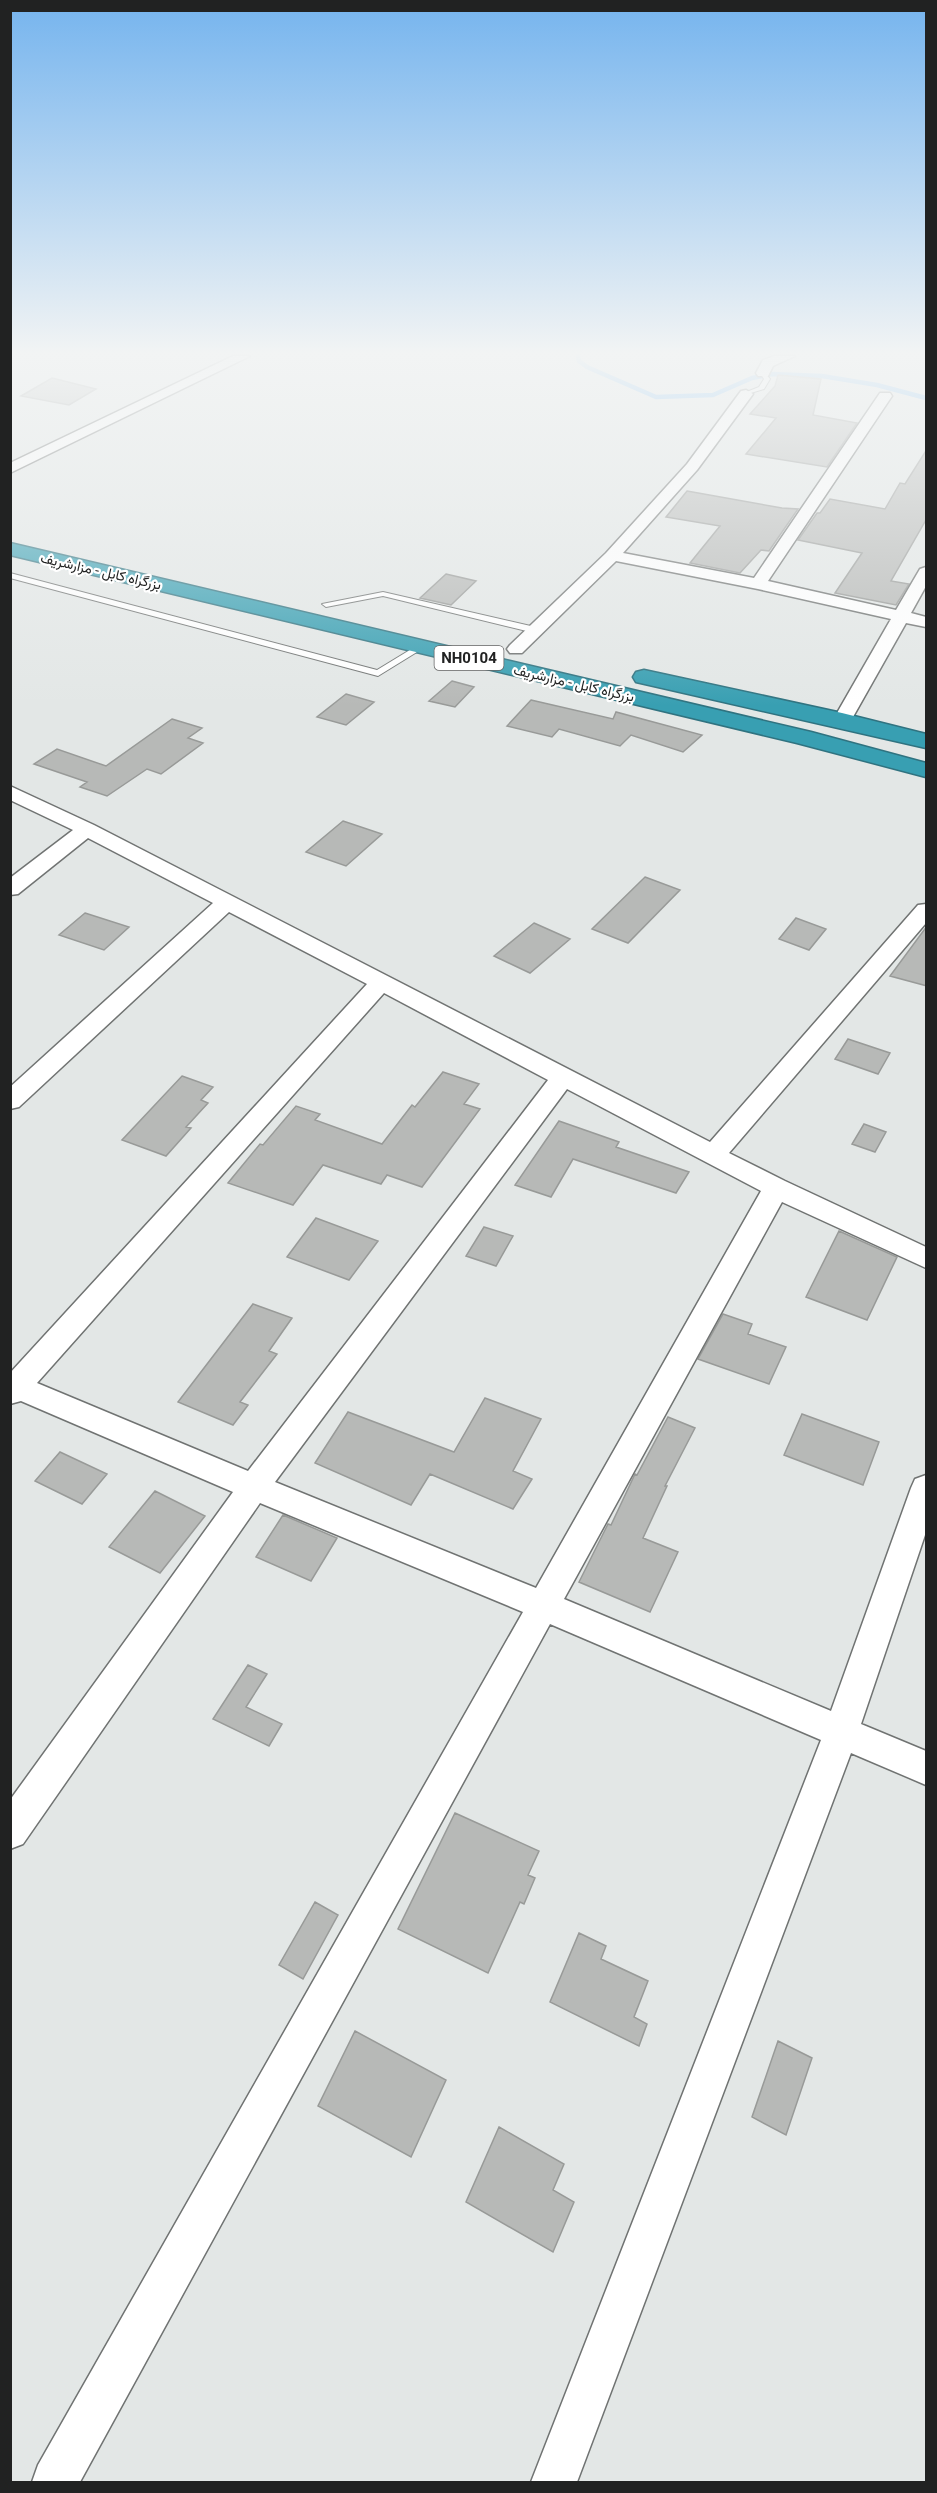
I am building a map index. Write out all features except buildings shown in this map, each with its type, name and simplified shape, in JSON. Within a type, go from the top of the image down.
[{"type":"highway","name":"بزرگراه کابل - مزارشریف","points":[[15,540],[326,604],[556,658]]},
{"type":"highway","name":"بزرگراه کابل - مزارشریف","points":[[15,540],[421,647],[792,735],[927,770]]},
{"type":"highway","name":"بزرگراه کابل - مزارشریف","points":[[623,672],[927,741]]},
{"type":"street","points":[[516,649],[612,556],[687,472]]},
{"type":"street","points":[[758,584],[833,472]]},
{"type":"street","points":[[612,556],[758,584],[927,622]]},
{"type":"street","points":[[842,720],[927,572]]},
{"type":"street","points":[[10,792],[87,829],[776,1188],[927,1258]]},
{"type":"street","points":[[10,889],[87,829]]},
{"type":"street","points":[[10,1101],[227,902]]},
{"type":"street","points":[[713,1155],[927,910]]},
{"type":"street","points":[[382,982],[12,1388],[542,1605],[927,1768]]},
{"type":"street","points":[[10,1831],[254,1487],[563,1077]]},
{"type":"street","points":[[55,2482],[776,1188]]},
{"type":"street","points":[[554,2482],[841,1732],[927,1488]]},
{"type":"lane","points":[[10,575],[378,673],[421,647]]},
{"type":"lane","points":[[326,604],[382,594],[535,630]]}]
